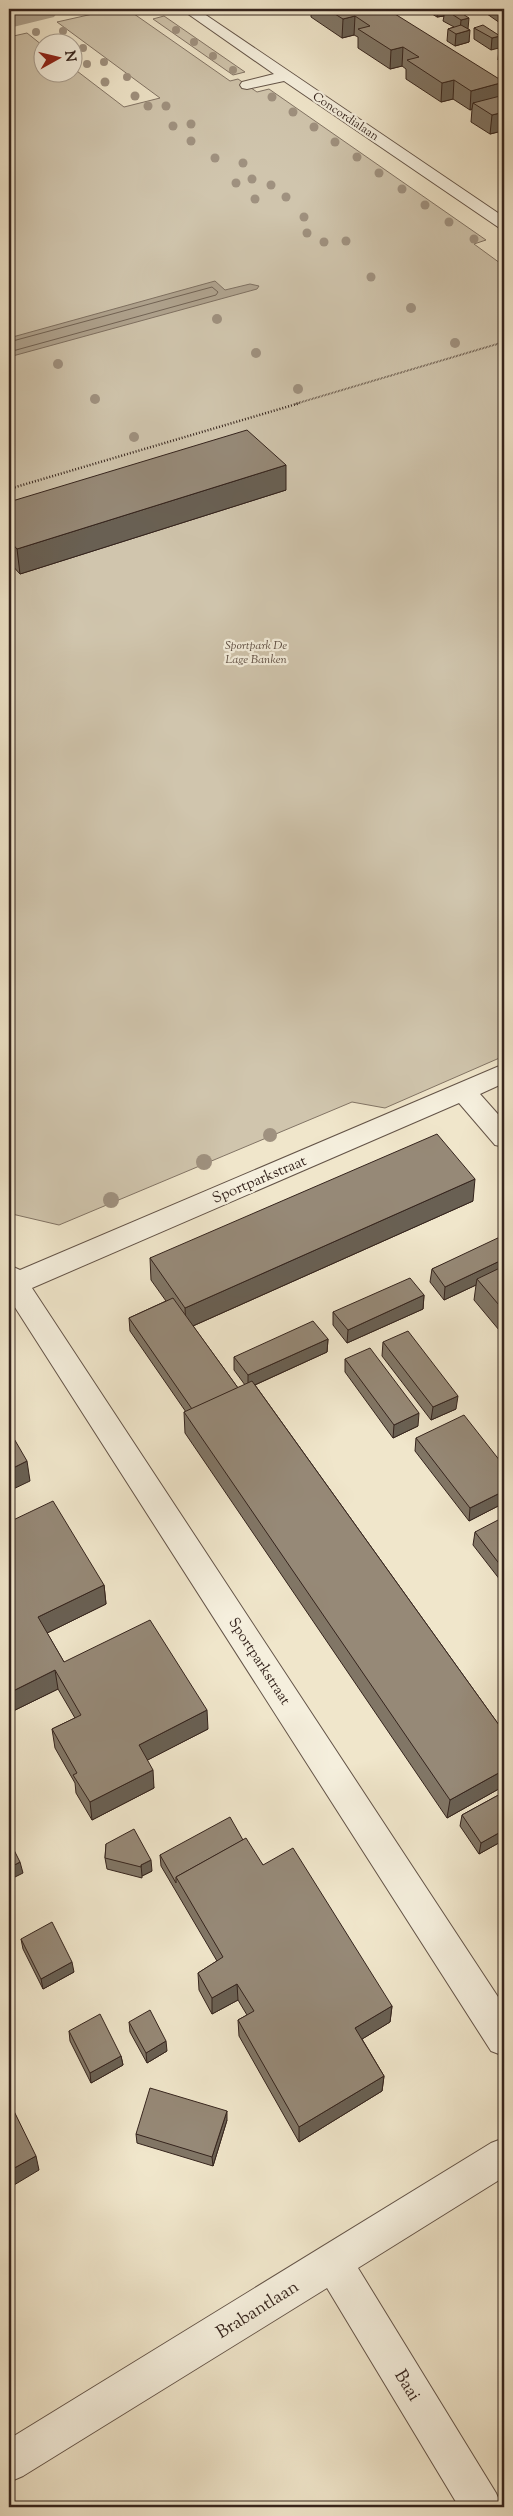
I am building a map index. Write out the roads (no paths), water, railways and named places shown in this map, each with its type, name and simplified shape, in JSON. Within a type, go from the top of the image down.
[{"type":"street","name":"Concordialaan","points":[[188,9],[504,224]]},
{"type":"street","points":[[248,85],[286,76]]},
{"type":"street","name":"Sportparkstraat","points":[[504,1073],[11,1280],[504,2038]]},
{"type":"street","points":[[463,1091],[504,1138]]},
{"type":"street","name":"Brabantlaan","points":[[9,2462],[504,2156]]},
{"type":"street","name":"Baai","points":[[334,2262],[482,2507]]},
{"type":"water","points":[[215,281],[225,290],[250,284],[259,286],[257,289],[9,357],[9,338]]},
{"type":"waterway","points":[[9,18],[43,10]]},
{"type":"park label","name":"Sportpark De Lage Banken","points":[[256,652]]}]
